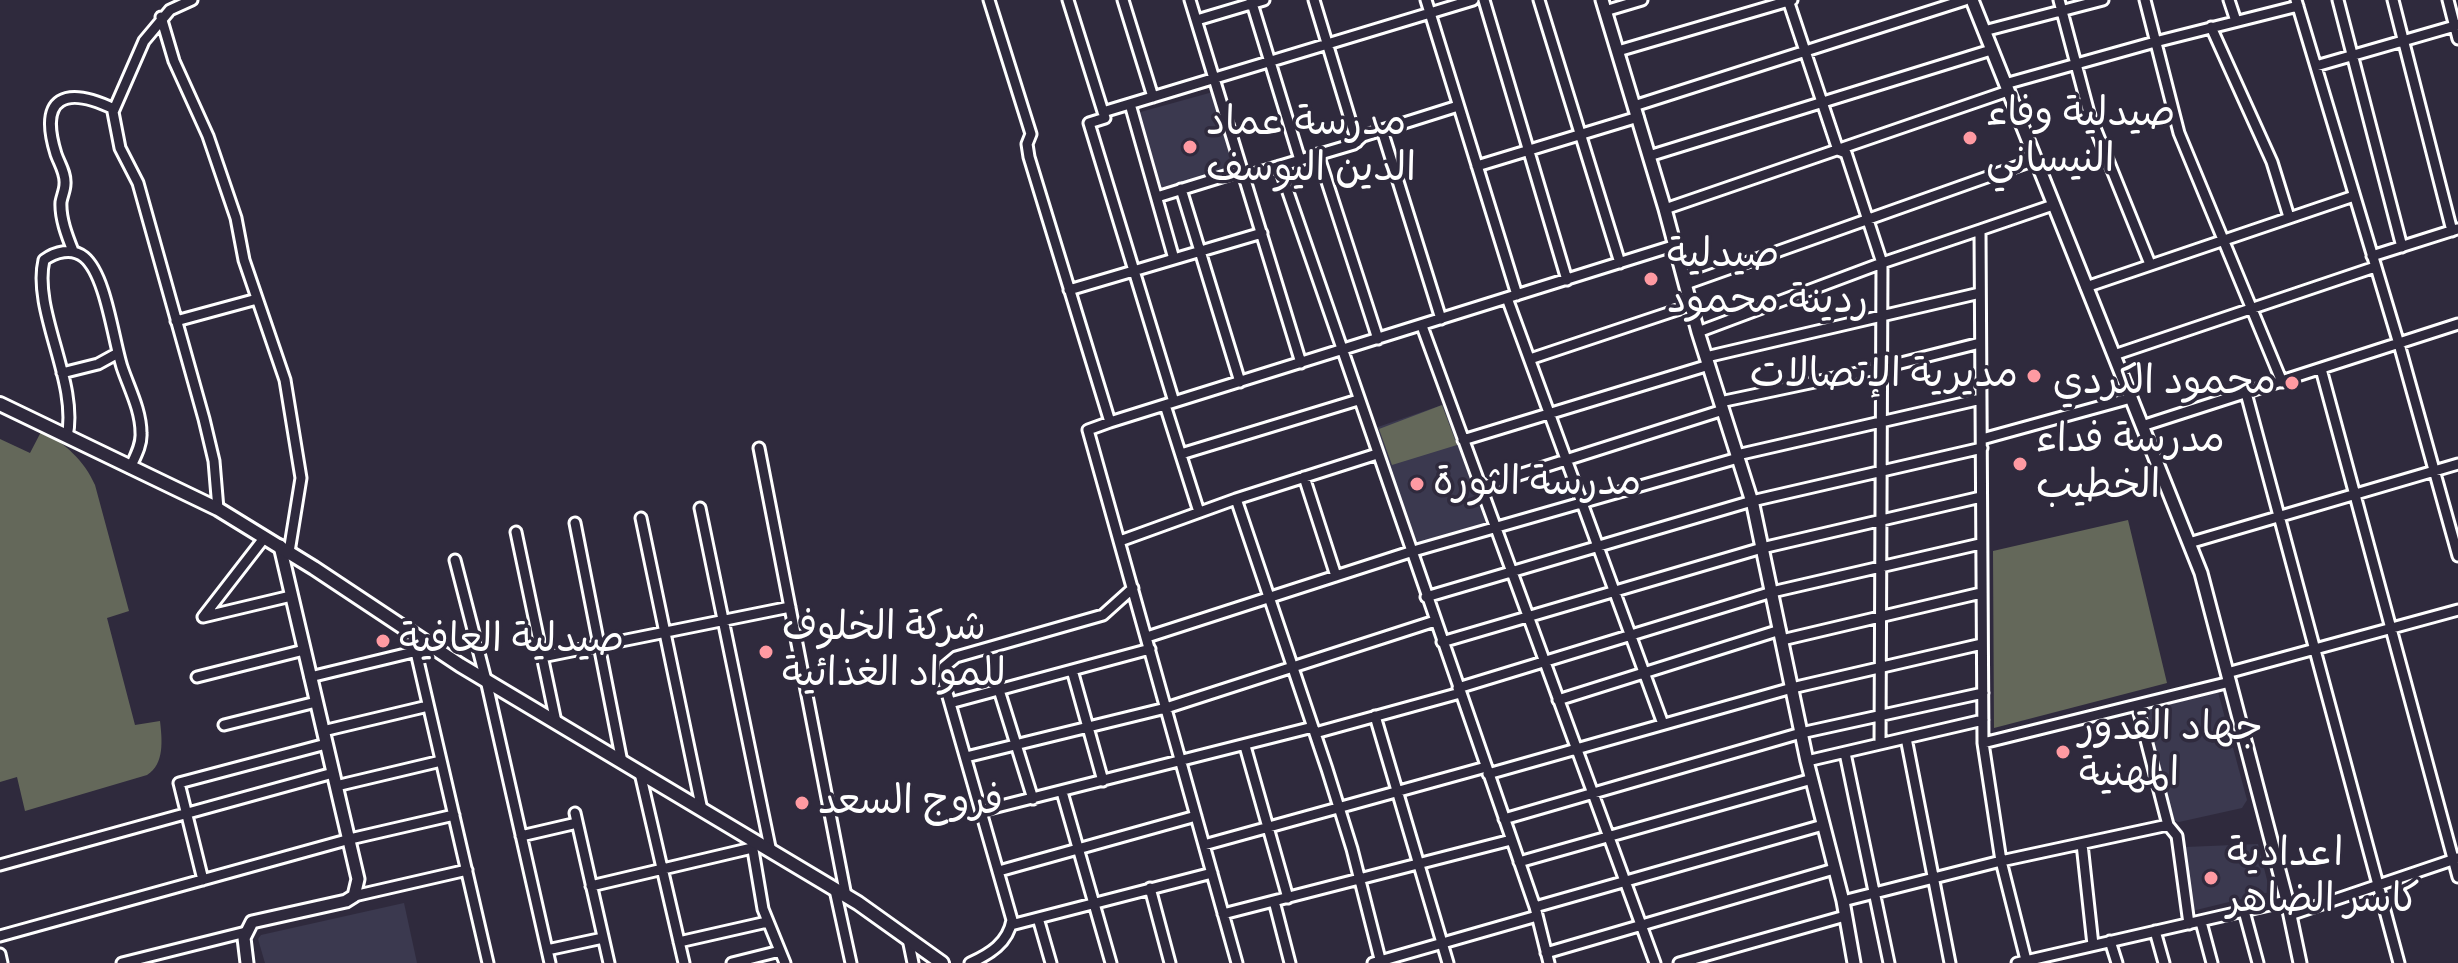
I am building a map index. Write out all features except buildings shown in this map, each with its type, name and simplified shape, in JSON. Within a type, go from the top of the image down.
[{"type":"main road","points":[[0,404],[218,509],[486,680],[702,810],[752,844],[840,893],[942,963]]},
{"type":"street","points":[[192,0],[161,17],[144,41],[113,112],[120,148],[138,183],[214,461],[218,509]]},
{"type":"street","points":[[989,0],[1031,134],[1027,144],[1029,157],[1110,422]]},
{"type":"street","points":[[1068,0],[1105,118],[1089,123],[1134,271],[1199,512]]},
{"type":"street","points":[[1123,0],[1153,97]]},
{"type":"street","points":[[1190,0],[1301,363]]},
{"type":"street","points":[[1197,20],[1264,0]]},
{"type":"street","points":[[1314,0],[1357,142]]},
{"type":"street","points":[[1426,0],[1477,166],[1530,359],[1663,724]]},
{"type":"street","points":[[1103,112],[1473,0]]},
{"type":"street","points":[[1484,0],[1567,280]]},
{"type":"street","points":[[1539,0],[1620,263]]},
{"type":"street","points":[[1642,0],[1604,6],[1676,245],[1698,332],[1752,501],[1807,761],[1843,901],[1850,962]]},
{"type":"street","points":[[1618,51],[1790,0],[1838,150]]},
{"type":"street","points":[[1477,166],[1580,135],[1636,111],[1805,51],[1965,0]]},
{"type":"street","points":[[1972,0],[2201,573],[2287,901],[2300,963]]},
{"type":"street","points":[[1984,31],[2061,5],[2103,0]]},
{"type":"street","points":[[2145,0],[2179,133],[2282,382]]},
{"type":"street","points":[[2229,0],[2236,21]]},
{"type":"street","points":[[2338,0],[2402,247]]},
{"type":"street","points":[[2114,355],[2252,308],[2374,262],[2402,247],[2455,230],[2393,0]]},
{"type":"street","points":[[2448,0],[2458,39]]},
{"type":"street","points":[[1252,2],[1300,160]]},
{"type":"street","points":[[1665,209],[2076,64],[2297,3],[2399,344],[2458,556]]},
{"type":"street","points":[[2061,5],[2089,113],[2150,264]]},
{"type":"street","points":[[161,17],[174,61],[208,136],[236,218],[244,260],[285,380],[300,467],[299,502],[284,549],[291,596],[350,839],[358,879],[354,896]]},
{"type":"street","points":[[2316,66],[2456,25]]},
{"type":"street","points":[[2211,27],[2272,162],[2289,217]]},
{"type":"street","points":[[1649,156],[1991,50]]},
{"type":"street","points":[[73,251],[61,205],[65,185],[53,136],[53,111],[59,102],[78,96],[114,109]]},
{"type":"street","points":[[1130,104],[1174,259]]},
{"type":"street","points":[[1157,197],[1300,160],[1458,106]]},
{"type":"street","points":[[1382,130],[1441,319]]},
{"type":"street","points":[[1838,150],[1846,153],[1882,263],[1880,744]]},
{"type":"street","points":[[1318,154],[1378,339]]},
{"type":"street","points":[[1686,284],[2035,160]]},
{"type":"street","points":[[1279,166],[1536,911],[1548,958],[1641,925],[1834,869]]},
{"type":"street","points":[[1181,189],[1240,382]]},
{"type":"street","points":[[2086,287],[2354,196]]},
{"type":"street","points":[[1698,332],[1882,263],[2053,205]]},
{"type":"street","points":[[1980,230],[1983,743],[2020,962],[2287,901]]},
{"type":"street","points":[[1069,290],[1262,233]]},
{"type":"street","points":[[1237,963],[1088,430],[1676,245]]},
{"type":"street","points":[[67,437],[68,405],[44,298],[41,270],[44,260],[49,257],[73,251],[90,264],[103,294],[140,421],[142,435],[130,468]]},
{"type":"street","points":[[1463,440],[1707,361],[1980,293]]},
{"type":"street","points":[[176,321],[257,299]]},
{"type":"street","points":[[1530,359],[1692,305]]},
{"type":"street","points":[[2142,426],[2458,324]]},
{"type":"street","points":[[1422,326],[1655,963]]},
{"type":"street","points":[[1481,487],[1722,406],[1980,343]]},
{"type":"street","points":[[62,373],[98,364],[118,353]]},
{"type":"street","points":[[2321,369],[2456,859],[2458,877]]},
{"type":"street","points":[[2246,393],[2399,963]]},
{"type":"street","points":[[1426,597],[1752,501],[1982,444],[2131,398]]},
{"type":"street","points":[[1147,637],[1410,552],[1738,456],[1981,399]]},
{"type":"street","points":[[1181,454],[1358,400]]},
{"type":"street","points":[[759,448],[790,607],[851,963]]},
{"type":"street","points":[[1120,541],[1236,499],[1377,454]]},
{"type":"street","points":[[2189,543],[2458,464]]},
{"type":"street","points":[[1304,477],[1336,576]]},
{"type":"street","points":[[1442,642],[1762,548],[1981,497]]},
{"type":"street","points":[[1236,499],[1339,807],[1360,879],[1378,962],[1625,881],[1823,825]]},
{"type":"street","points":[[700,508],[771,852]]},
{"type":"street","points":[[641,518],[702,810]]},
{"type":"street","points":[[575,523],[622,762]]},
{"type":"street","points":[[516,532],[556,722]]},
{"type":"street","points":[[265,537],[203,617],[291,596]]},
{"type":"street","points":[[981,811],[1375,716],[1772,592],[1980,544]]},
{"type":"street","points":[[455,560],[486,680],[550,963]]},
{"type":"street","points":[[970,963],[994,950],[1011,925],[999,871],[950,703],[942,672],[944,667],[956,657],[1103,615],[1133,588]]},
{"type":"street","points":[[1558,700],[1781,635],[1881,617],[1981,593]]},
{"type":"street","points":[[542,657],[790,607]]},
{"type":"street","points":[[1983,743],[2137,705],[2392,626],[2458,610]]},
{"type":"street","points":[[966,757],[1166,708],[1435,621]]},
{"type":"street","points":[[1204,845],[1397,791],[1576,749],[1792,688],[1982,644]]},
{"type":"street","points":[[310,677],[434,647]]},
{"type":"street","points":[[950,703],[1150,649]]},
{"type":"street","points":[[197,677],[304,650]]},
{"type":"street","points":[[416,652],[488,963]]},
{"type":"street","points":[[1072,670],[1103,781]]},
{"type":"street","points":[[999,690],[1033,799]]},
{"type":"street","points":[[1504,819],[1801,733],[1983,693]]},
{"type":"street","points":[[224,725],[316,702]]},
{"type":"street","points":[[2137,705],[2168,825],[2177,836],[2189,924]]},
{"type":"street","points":[[323,731],[428,706]]},
{"type":"street","points":[[1375,716],[1448,963]]},
{"type":"street","points":[[1807,761],[1983,720]]},
{"type":"street","points":[[1906,738],[1950,963]]},
{"type":"street","points":[[203,880],[179,783],[326,744]]},
{"type":"street","points":[[1245,746],[1288,898]]},
{"type":"street","points":[[1845,753],[1889,963]]},
{"type":"street","points":[[336,786],[441,761]]},
{"type":"street","points":[[0,865],[333,773]]},
{"type":"street","points":[[640,773],[684,963]]},
{"type":"street","points":[[1519,862],[1812,779]]},
{"type":"street","points":[[1062,792],[1111,963]]},
{"type":"street","points":[[0,936],[350,839],[454,815]]},
{"type":"street","points":[[999,871],[1196,816]]},
{"type":"street","points":[[521,836],[576,818],[609,963]]},
{"type":"street","points":[[1843,901],[2001,861],[2168,825]]},
{"type":"street","points":[[1223,914],[1511,840]]},
{"type":"street","points":[[591,886],[752,844],[767,922],[785,963]]},
{"type":"street","points":[[2082,844],[2093,945]]},
{"type":"street","points":[[2290,915],[2456,859]]},
{"type":"street","points":[[247,963],[246,932],[252,922],[337,904],[354,896],[467,870]]},
{"type":"street","points":[[1011,925],[1212,873]]},
{"type":"street","points":[[1150,888],[1170,963]]},
{"type":"street","points":[[1274,901],[1290,963]]},
{"type":"street","points":[[2244,911],[2258,963]]},
{"type":"street","points":[[1679,963],[1845,916]]},
{"type":"street","points":[[1038,918],[1051,963]]},
{"type":"street","points":[[679,942],[767,922]]},
{"type":"street","points":[[2201,922],[2212,963]]},
{"type":"street","points":[[2155,931],[2164,963]]},
{"type":"street","points":[[122,963],[246,932]]},
{"type":"street","points":[[547,950],[603,938]]},
{"type":"street","points":[[908,939],[913,963]]},
{"type":"street","points":[[2110,941],[2117,963]]},
{"type":"street","points":[[732,963],[780,951]]},
{"type":"street","points":[[2065,952],[2068,963]]},
{"type":"street","points":[[0,954],[2,963]]},
{"type":"shaded area","points":[[1213,92],[1235,169],[1158,190],[1137,113]]},
{"type":"shaded area","points":[[1445,404],[1486,524],[1416,543],[1375,428]]},
{"type":"shaded area","points":[[2218,692],[2247,800],[2242,808],[2173,821],[2147,713],[2149,709]]},
{"type":"shaded area","points":[[2258,844],[2270,892],[2192,911],[2186,847]]},
{"type":"shaded area","points":[[404,903],[417,963],[265,963],[258,939],[261,935]]},
{"type":"green space","points":[[1442,405],[1457,445],[1392,465],[1379,429]]},
{"type":"green space","points":[[42,430],[73,453],[95,485],[129,611],[107,618],[135,725],[160,721],[162,743],[160,758],[147,775],[25,811],[17,777],[0,782],[0,439],[30,453]]},
{"type":"green space","points":[[2128,520],[2167,683],[1994,728],[1993,551]]},
{"type":"place","name":"صيدلية وفاء النيساني","points":[[1970,138]]},
{"type":"place","name":"مدرسة عماد الدين اليوسف","points":[[1190,147]]},
{"type":"place","name":"صيدلية ردينة محمود","points":[[1651,279]]},
{"type":"place","name":"مديرية الإتصالات","points":[[2034,376]]},
{"type":"place","name":"محمود الكردي","points":[[2292,383]]},
{"type":"place","name":"مدرسة فداء الخطيب","points":[[2020,464]]},
{"type":"place","name":"مدرسة الثورة","points":[[1417,484]]},
{"type":"place","name":"صيدلية العافية","points":[[383,641]]},
{"type":"place","name":"شركة الخلوف للمواد الغذائية","points":[[766,652]]},
{"type":"place","name":"جهاد القدور المهنية","points":[[2063,752]]},
{"type":"place","name":"فروج السعد","points":[[802,803]]},
{"type":"place","name":"اعدادية كاسر الضاهر","points":[[2211,878]]}]
